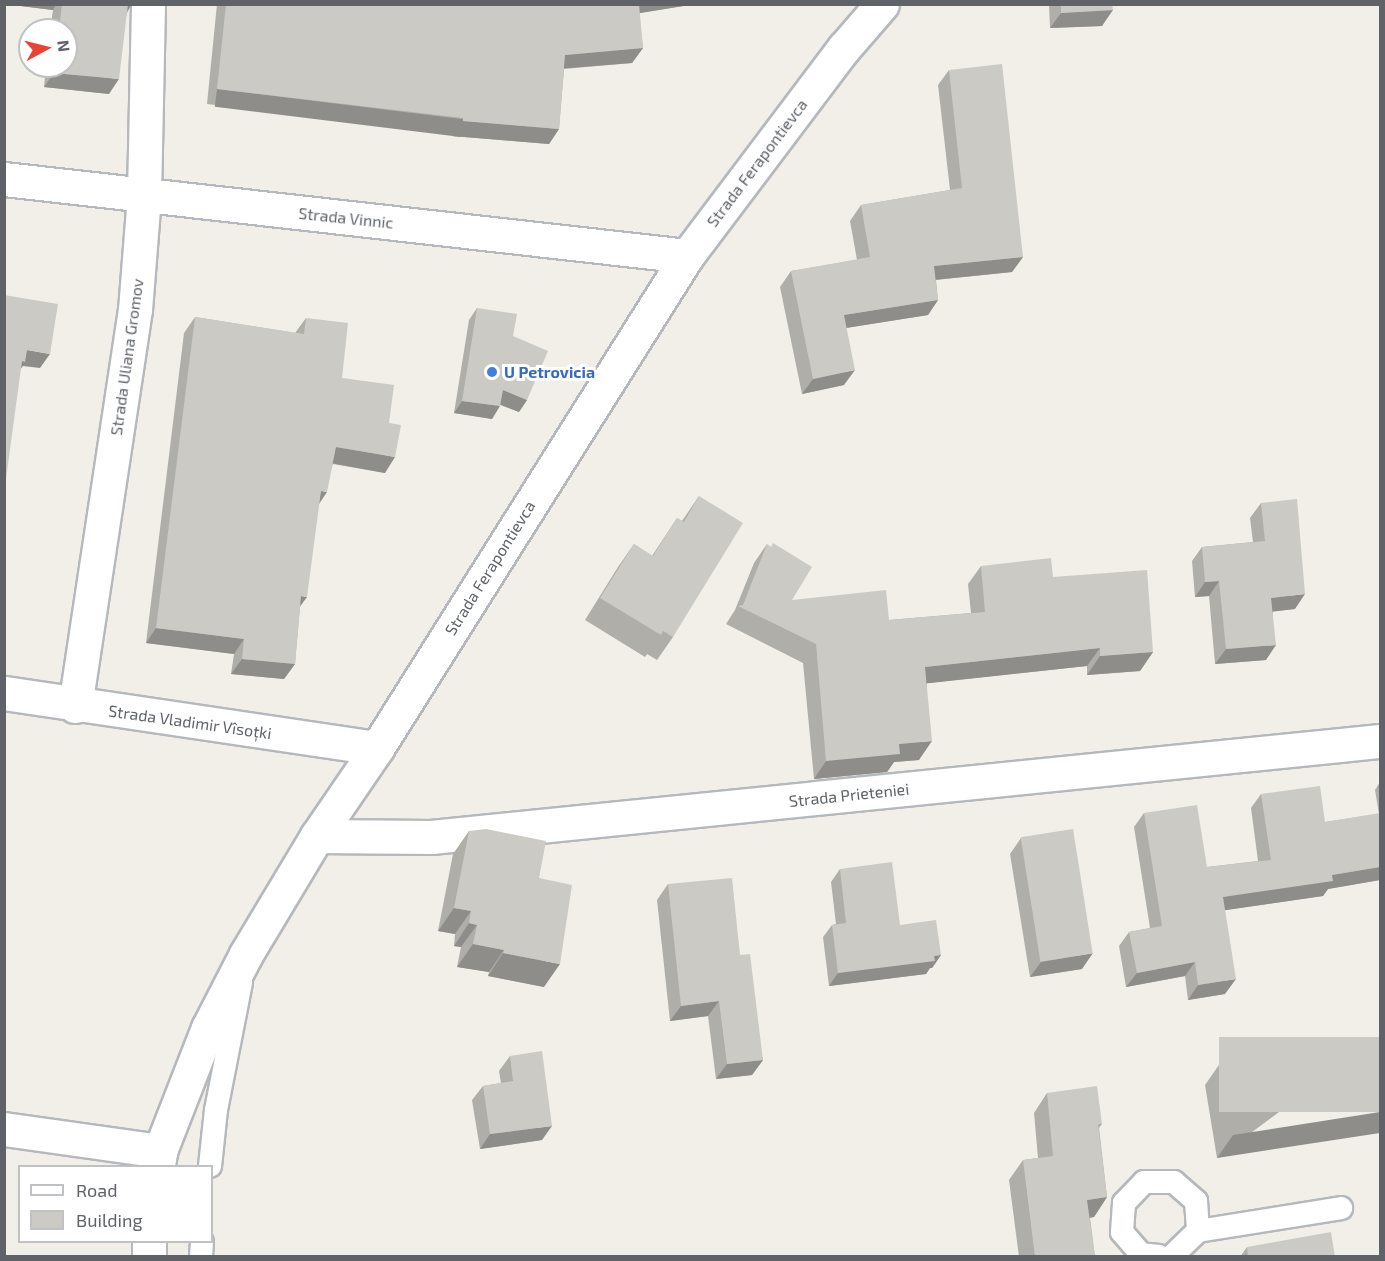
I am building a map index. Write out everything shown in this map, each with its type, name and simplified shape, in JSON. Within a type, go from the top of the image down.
[{"type":"street","name":"Strada Uliana Gromov","points":[[75,706],[135,310],[144,196],[148,4]]},
{"type":"street","name":"Strada Ferapontievca","points":[[159,1159],[208,1029],[246,954],[317,836],[377,748],[687,256],[844,48],[882,4]]},
{"type":"street","name":"Strada Vinnic","points":[[4,179],[687,256]]},
{"type":"street","name":"Strada Vladimir Vîsoțki","points":[[4,693],[75,706],[377,748]]},
{"type":"street","name":"Strada Prieteniei","points":[[317,836],[431,837],[1380,741]]},
{"type":"street","points":[[4,1129],[159,1159]]},
{"type":"lane","points":[[210,1165],[216,1110],[246,954]]},
{"type":"lane","points":[[1159,1257],[1141,1254],[1122,1233],[1124,1203],[1144,1182],[1174,1182],[1196,1201],[1198,1231]]},
{"type":"lane","points":[[1172,1257],[1198,1231],[1341,1208]]},
{"type":"building","points":[[62,4],[128,4],[119,79],[78,75],[78,18],[60,18]]},
{"type":"building","points":[[226,4],[639,4],[643,48],[565,55],[559,129],[463,121],[463,118],[217,89]]},
{"type":"building","points":[[1061,4],[1112,4],[1113,10],[1061,13]]},
{"type":"building","points":[[1002,64],[1023,257],[934,266],[938,300],[844,315],[855,370],[813,379],[791,271],[870,257],[861,205],[962,188],[949,70]]},
{"type":"building","points":[[4,295],[58,304],[50,354],[27,350],[25,362],[22,361],[6,479],[4,479]]},
{"type":"building","points":[[477,308],[517,314],[513,336],[548,351],[527,400],[503,390],[500,406],[462,401]]},
{"type":"building","points":[[195,317],[304,334],[306,318],[348,323],[342,378],[394,385],[389,423],[401,425],[395,457],[336,447],[327,492],[321,491],[307,597],[301,596],[295,664],[242,659],[244,639],[156,628]]},
{"type":"building","points":[[699,496],[743,523],[673,637],[663,631],[661,635],[600,598],[634,544],[653,556],[677,518],[684,522]]},
{"type":"building","points":[[1297,499],[1305,594],[1271,598],[1276,645],[1226,649],[1219,581],[1205,582],[1202,547],[1265,541],[1261,503]]},
{"type":"building","points":[[773,543],[812,567],[792,600],[886,590],[889,620],[985,612],[981,566],[1051,558],[1053,577],[1147,570],[1153,652],[1100,656],[1100,648],[925,667],[932,741],[899,744],[900,754],[826,761],[816,644],[738,606],[743,605],[767,544],[771,547]]},
{"type":"building","points":[[1320,786],[1325,822],[1380,813],[1380,867],[1332,875],[1333,881],[1223,897],[1236,979],[1198,985],[1195,962],[1137,973],[1129,932],[1162,926],[1144,813],[1197,805],[1207,867],[1271,860],[1261,794]]},
{"type":"building","points":[[486,829],[546,841],[539,878],[572,885],[560,964],[503,953],[504,950],[473,944],[477,925],[469,923],[471,911],[454,908],[469,831]]},
{"type":"building","points":[[1073,829],[1093,953],[1040,962],[1021,837]]},
{"type":"building","points":[[892,862],[900,925],[936,920],[941,955],[934,956],[935,961],[838,973],[832,925],[846,923],[840,869]]},
{"type":"building","points":[[732,878],[740,955],[750,954],[763,1060],[727,1064],[719,1001],[681,1006],[668,884]]},
{"type":"building","points":[[1219,1037],[1380,1037],[1380,1112],[1219,1112]]},
{"type":"building","points":[[542,1051],[552,1126],[490,1134],[483,1086],[513,1081],[510,1056]]},
{"type":"building","points":[[1097,1086],[1102,1124],[1098,1124],[1107,1197],[1087,1200],[1095,1257],[1035,1257],[1023,1160],[1053,1156],[1047,1093]]},
{"type":"building","points":[[1331,1232],[1335,1257],[1248,1257],[1247,1247]]},
{"type":"place","name":"U Petrovicia","points":[[492,372]]}]
